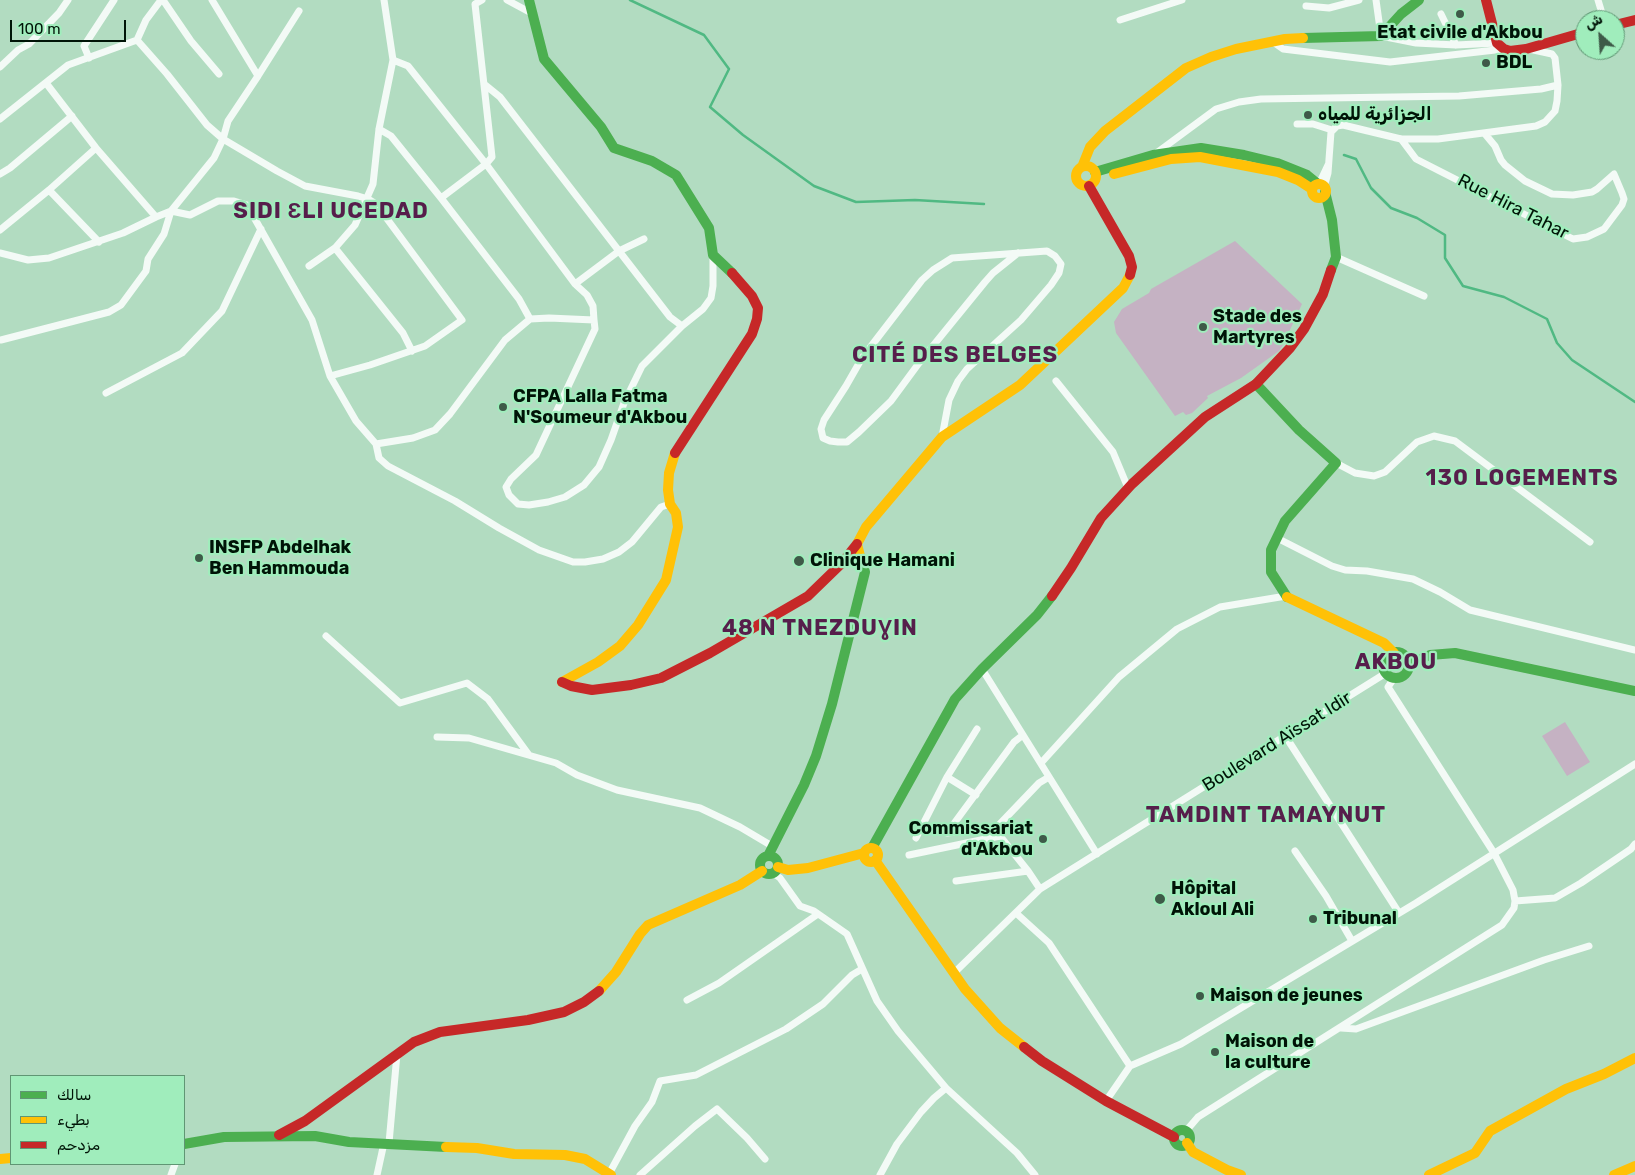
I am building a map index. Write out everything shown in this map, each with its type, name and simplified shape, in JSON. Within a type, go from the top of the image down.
[{"type":"street","points":[[0,67],[18,50],[29,44],[59,13],[68,0]]},
{"type":"street","points":[[89,58],[84,46],[114,0]]},
{"type":"street","points":[[0,119],[68,65],[137,40],[146,20],[162,0],[191,41],[219,74]]},
{"type":"street","points":[[212,0],[258,76]]},
{"type":"street","points":[[309,266],[335,248],[355,225],[373,184],[379,129],[393,60],[384,0]]},
{"type":"street","points":[[441,198],[486,164],[492,157],[475,4],[482,0]]},
{"type":"street","points":[[507,0],[533,14]]},
{"type":"street","points":[[393,60],[408,66],[486,164],[575,284],[587,295],[593,306],[595,329],[536,455],[511,479],[506,487],[509,494],[518,504],[548,502],[565,497],[584,485],[599,467],[624,403],[642,366],[682,326],[704,309],[711,298],[713,256],[709,228],[676,174],[652,161],[614,148],[601,127],[544,59],[529,0]]},
{"type":"street","points":[[1120,20],[1182,0]]},
{"type":"street","points":[[1306,6],[1329,8],[1359,0]]},
{"type":"street","points":[[1376,0],[1381,36]]},
{"type":"street","points":[[1381,36],[1401,14],[1420,0]]},
{"type":"street","points":[[1486,0],[1500,46]]},
{"type":"street","points":[[1,340],[109,312],[120,305],[146,271],[148,259],[164,234],[171,211],[214,158],[223,139],[228,121],[299,11]]},
{"type":"street","points":[[1441,14],[1456,45]]},
{"type":"street","points":[[868,850],[956,698],[982,669],[1037,615],[1071,568],[1101,518],[1128,488],[1204,417],[1256,384],[1277,362],[1304,328],[1323,294],[1336,257],[1334,229],[1319,189],[1307,175],[1277,163],[1211,149],[1186,149],[1153,155],[1079,184],[1076,178],[1077,172],[1082,167],[1090,147],[1105,131],[1186,68],[1236,49],[1285,39],[1381,36],[1416,43],[1500,46],[1510,51],[1526,49],[1575,35]]},
{"type":"street","points":[[137,40],[167,74],[207,125],[223,139],[277,172],[305,186],[368,199],[376,204],[462,320],[426,346],[330,376]]},
{"type":"street","points":[[1273,42],[1283,49],[1390,62],[1500,46]]},
{"type":"street","points":[[1319,189],[1327,178],[1332,130],[1337,126],[1343,125],[1402,139],[1438,140],[1536,126],[1545,122],[1550,118],[1557,102],[1558,85],[1555,58],[1552,54],[1526,49]]},
{"type":"street","points":[[46,83],[96,148],[156,217]]},
{"type":"street","points":[[484,84],[500,97],[670,317],[682,326]]},
{"type":"street","points":[[1153,155],[1216,110],[1240,102],[1261,98],[1459,96],[1541,89],[1558,85]]},
{"type":"street","points":[[0,174],[10,168],[72,116]]},
{"type":"street","points":[[1297,124],[1313,124],[1332,130]]},
{"type":"street","points":[[379,129],[391,136],[441,198],[519,299],[530,319]]},
{"type":"street","name":"Rue Hira Tahar","points":[[1402,139],[1416,159],[1573,239],[1587,237],[1604,229],[1618,213],[1624,199],[1614,174],[1592,192],[1574,195],[1552,194],[1525,181],[1505,165],[1500,160],[1495,146],[1485,134]]},
{"type":"street","points":[[0,230],[96,148]]},
{"type":"street","points":[[1093,179],[1171,159],[1200,157],[1278,172],[1319,189]]},
{"type":"street","points":[[713,256],[738,279],[752,296],[758,308],[757,319],[752,334],[675,453],[669,473],[668,490],[670,504],[676,513],[678,526],[666,580],[638,625],[620,646],[598,662],[562,682],[571,686],[592,690],[630,685],[661,678],[710,653],[808,596],[841,564],[857,544],[866,527],[942,437],[1020,385],[1123,288],[1129,278],[1132,266],[1129,256],[1089,167],[1082,167]]},
{"type":"street","points":[[49,190],[99,242]]},
{"type":"street","points":[[0,253],[28,260],[49,258],[123,233],[171,211],[190,215],[218,202],[234,201],[247,205],[312,320],[330,376],[356,421],[376,444],[379,458],[388,466],[455,501],[539,550],[573,562],[603,559],[619,552],[632,542],[661,507],[670,504]]},
{"type":"street","points":[[106,393],[182,353],[222,312],[261,229]]},
{"type":"street","points":[[575,284],[620,251],[644,239]]},
{"type":"street","points":[[335,248],[403,333],[412,351]]},
{"type":"street","points":[[942,437],[949,400],[958,381],[967,369],[1021,320],[1059,273],[1061,264],[1055,256],[1047,251],[1018,253],[952,258],[933,270],[922,280],[862,358],[824,420],[821,429],[823,438],[830,442],[847,442],[859,432],[891,401],[984,282],[1018,253]]},
{"type":"street","points":[[1336,257],[1424,296]]},
{"type":"street","points":[[376,444],[413,438],[435,430],[450,414],[505,340],[530,319],[594,320]]},
{"type":"street","points":[[1056,381],[1113,452],[1128,488]]},
{"type":"street","points":[[1256,384],[1299,430],[1336,463],[1355,473],[1374,476],[1385,472],[1416,442],[1434,436],[1455,441],[1590,542]]},
{"type":"street","points":[[1336,463],[1285,521],[1270,550],[1271,572],[1286,596],[1384,643],[1394,652],[1402,654],[1407,658],[1409,664],[1405,674],[1401,677],[1390,676]]},
{"type":"street","points":[[1277,538],[1332,566],[1345,570],[1367,571],[1414,579],[1470,610],[1635,650]]},
{"type":"street","points":[[857,544],[865,572],[832,704],[816,756],[804,785],[768,856],[760,864],[762,871],[768,874],[776,870],[808,868],[868,850],[877,850],[878,854],[875,860],[976,1003],[1000,1028],[1042,1061],[1106,1100],[1174,1137],[1177,1144],[1183,1146],[1187,1143],[1189,1136],[1186,1131]]},
{"type":"street","points":[[1041,763],[1119,677],[1177,629],[1220,607],[1286,596]]},
{"type":"street","points":[[326,636],[400,703],[467,683],[488,699],[529,755]]},
{"type":"street","points":[[1174,1137],[1179,1131],[1186,1131],[1198,1117],[1502,925],[1514,908],[1515,901],[1512,890],[1494,853],[1388,688],[1390,676],[1384,666],[1385,659],[1394,652]]},
{"type":"street","points":[[1409,664],[1430,655],[1455,653],[1635,691]]},
{"type":"street","points":[[982,669],[1096,854]]},
{"type":"street","name":"Boulevard Aïssat Idir","points":[[954,973],[1040,889],[1286,737],[1377,678],[1390,676]]},
{"type":"street","points":[[916,838],[946,777],[977,729]]},
{"type":"street","points":[[1023,735],[1014,742],[947,834],[996,828],[1039,783],[1049,777]]},
{"type":"street","points":[[437,737],[469,738],[556,763],[577,775],[617,790],[700,808],[740,827],[772,846]]},
{"type":"street","points":[[1286,737],[1399,913]]},
{"type":"street","points":[[1106,1100],[1130,1066],[1180,1044],[1399,913],[1635,764]]},
{"type":"street","points":[[946,777],[976,795]]},
{"type":"street","points":[[909,855],[1000,836],[1040,889]]},
{"type":"street","points":[[1515,901],[1555,898],[1582,883],[1608,863],[1631,849],[1635,844]]},
{"type":"street","points":[[1295,852],[1326,896],[1352,941]]},
{"type":"street","points":[[768,856],[773,856],[777,860],[776,870],[800,906],[818,914],[847,934],[877,1001],[898,1031],[946,1088],[1017,1153],[1035,1175]]},
{"type":"street","points":[[279,1135],[305,1121],[414,1042],[440,1032],[528,1020],[564,1012],[584,1002],[602,988],[616,972],[640,934],[648,925],[740,885],[762,871]]},
{"type":"street","points":[[956,881],[1028,871]]},
{"type":"street","points":[[1016,912],[1049,943],[1130,1066]]},
{"type":"street","points":[[688,1000],[718,983],[818,914]]},
{"type":"street","points":[[1340,1028],[1356,1029],[1544,960],[1589,946]]},
{"type":"street","points":[[185,1144],[224,1137],[315,1136],[349,1142],[477,1148],[514,1154],[565,1155],[585,1160],[610,1175],[635,1126],[652,1102],[660,1081],[696,1075],[786,1029],[823,1004],[862,969]]},
{"type":"street","points":[[377,1175],[387,1143],[397,1054]]},
{"type":"street","points":[[1429,1175],[1475,1153],[1490,1131],[1566,1089],[1604,1074],[1635,1058]]},
{"type":"street","points":[[880,1175],[897,1144],[921,1112],[946,1088]]},
{"type":"street","points":[[640,1175],[717,1109],[747,1138],[765,1160]]},
{"type":"street","points":[[1187,1143],[1193,1152],[1226,1170],[1242,1175]]},
{"type":"street","points":[[1614,1175],[1635,1166]]},
{"type":"shaded area","name":"Stade des Martyres","points":[[1235,241],[1302,304],[1289,332],[1290,334],[1279,351],[1241,378],[1207,396],[1208,398],[1192,413],[1186,415],[1183,412],[1175,416],[1116,333],[1114,322],[1122,309],[1149,293],[1151,289]]},
{"type":"shaded area","points":[[1565,722],[1590,762],[1567,776],[1542,736]]},
{"type":"waterway","points":[[630,0],[704,35],[729,69],[710,107],[743,135],[814,186],[856,202],[915,200],[984,204]]},
{"type":"waterway","points":[[1344,155],[1356,159],[1371,188],[1391,208],[1417,218],[1445,235],[1445,258],[1463,286],[1504,297],[1547,319],[1557,343],[1572,360],[1635,402]]},
{"type":"traffic: fast","points":[[529,0],[544,59],[601,127],[614,148],[652,161],[676,175],[709,228],[713,255],[732,273]]},
{"type":"traffic: fast","points":[[1303,38],[1381,36],[1401,14],[1419,0]]},
{"type":"traffic: fast","points":[[1095,172],[1153,155],[1201,148],[1277,163],[1307,175],[1318,184]]},
{"type":"traffic: fast","points":[[1325,192],[1332,220],[1336,257],[1331,270]]},
{"type":"traffic: fast","points":[[1256,384],[1299,430],[1336,463],[1285,521],[1271,550],[1271,572],[1287,597]]},
{"type":"traffic: fast","points":[[768,856],[804,785],[816,756],[832,704],[865,572],[860,556]]},
{"type":"traffic: fast","points":[[872,848],[955,699],[982,669],[1037,615],[1052,596]]},
{"type":"traffic: fast","points":[[1396,652],[1405,656],[1409,665],[1405,674],[1396,678],[1387,674],[1383,665],[1387,656],[1396,652]]},
{"type":"traffic: fast","points":[[1409,664],[1430,655],[1455,653],[1635,691]]},
{"type":"traffic: fast","points":[[769,856],[777,861],[778,865],[773,873],[769,874],[761,869],[760,865],[765,857],[769,856]]},
{"type":"traffic: fast","points":[[1182,1130],[1190,1138],[1182,1146],[1174,1138],[1182,1130]]},
{"type":"traffic: fast","points":[[185,1144],[224,1137],[315,1136],[349,1142],[446,1147]]},
{"type":"traffic: slow","points":[[1082,167],[1090,147],[1105,131],[1186,68],[1236,49],[1285,39],[1303,38]]},
{"type":"traffic: slow","points":[[1114,174],[1171,159],[1200,157],[1278,172],[1298,180],[1312,189]]},
{"type":"traffic: slow","points":[[1086,166],[1093,169],[1096,176],[1093,183],[1086,186],[1079,183],[1076,176],[1079,169],[1086,166]]},
{"type":"traffic: slow","points":[[1319,184],[1324,186],[1326,191],[1324,196],[1319,198],[1314,196],[1312,191],[1314,186],[1319,184]]},
{"type":"traffic: slow","points":[[860,556],[857,544],[866,527],[942,437],[1020,385],[1123,288],[1130,275]]},
{"type":"traffic: slow","points":[[562,682],[598,662],[620,646],[638,625],[666,580],[678,527],[676,513],[670,504],[668,490],[669,473],[675,453]]},
{"type":"traffic: slow","points":[[1287,597],[1384,643],[1394,653]]},
{"type":"traffic: slow","points":[[871,848],[876,850],[878,855],[876,860],[871,862],[866,860],[864,855],[866,850],[871,848]]},
{"type":"traffic: slow","points":[[778,867],[788,870],[808,868],[864,853]]},
{"type":"traffic: slow","points":[[875,860],[965,989],[1000,1028],[1024,1047]]},
{"type":"traffic: slow","points":[[599,991],[616,972],[640,934],[648,925],[740,885],[762,871]]},
{"type":"traffic: slow","points":[[1429,1175],[1475,1153],[1490,1131],[1566,1089],[1604,1074],[1635,1058]]},
{"type":"traffic: slow","points":[[1187,1143],[1193,1152],[1227,1170],[1241,1175]]},
{"type":"traffic: slow","points":[[446,1147],[477,1148],[514,1154],[565,1155],[585,1159],[611,1175]]},
{"type":"traffic: slow","points":[[0,1159],[10,1158]]},
{"type":"traffic: slow","points":[[1614,1175],[1635,1166]]},
{"type":"traffic: jam","points":[[1486,0],[1497,43],[1504,49],[1510,51],[1526,49],[1575,35]]},
{"type":"traffic: jam","points":[[1625,22],[1635,20]]},
{"type":"traffic: jam","points":[[1089,186],[1129,256],[1132,267],[1130,275]]},
{"type":"traffic: jam","points":[[1052,596],[1101,518],[1132,484],[1205,417],[1256,384],[1290,348],[1304,329],[1323,294],[1331,270]]},
{"type":"traffic: jam","points":[[675,453],[752,334],[757,319],[758,308],[752,296],[732,273]]},
{"type":"traffic: jam","points":[[562,682],[571,686],[592,690],[631,685],[661,678],[710,653],[808,596],[841,564],[857,544]]},
{"type":"traffic: jam","points":[[279,1135],[305,1121],[414,1042],[440,1032],[528,1020],[564,1012],[584,1002],[599,991]]},
{"type":"traffic: jam","points":[[1024,1047],[1042,1061],[1106,1101],[1174,1137]]},
{"type":"place","name":"Etat civile d'Akbou","points":[[1460,14]]},
{"type":"place","name":"BDL","points":[[1486,63]]},
{"type":"place","name":"الجزائرية للمياه","points":[[1308,115]]},
{"type":"place","name":"Stade des Martyres","points":[[1203,327]]},
{"type":"place","name":"CFPA Lalla Fatma N'Soumeur d'Akbou","points":[[503,407]]},
{"type":"place","name":"INSFP Abdelhak Ben Hammouda","points":[[199,558]]},
{"type":"place","name":"Clinique Hamani","points":[[799,561]]},
{"type":"place","name":"Commissariat d'Akbou","points":[[1043,839]]},
{"type":"place","name":"Hôpital Akloul Ali","points":[[1160,899]]},
{"type":"place","name":"Tribunal","points":[[1313,919]]},
{"type":"place","name":"Maison de jeunes","points":[[1200,996]]},
{"type":"place","name":"Maison de la culture","points":[[1215,1052]]},
{"type":"district","name":"SIDI ƐLI UCEDAD","points":[[331,212]]},
{"type":"district","name":"CITÉ DES BELGES","points":[[955,356]]},
{"type":"district","name":"130 LOGEMENTS","points":[[1522,479]]},
{"type":"district","name":"48 N TNEZDUƔIN","points":[[820,629]]},
{"type":"district","name":"AKBOU","points":[[1396,663]]},
{"type":"district","name":"TAMDINT TAMAYNUT","points":[[1266,816]]}]
